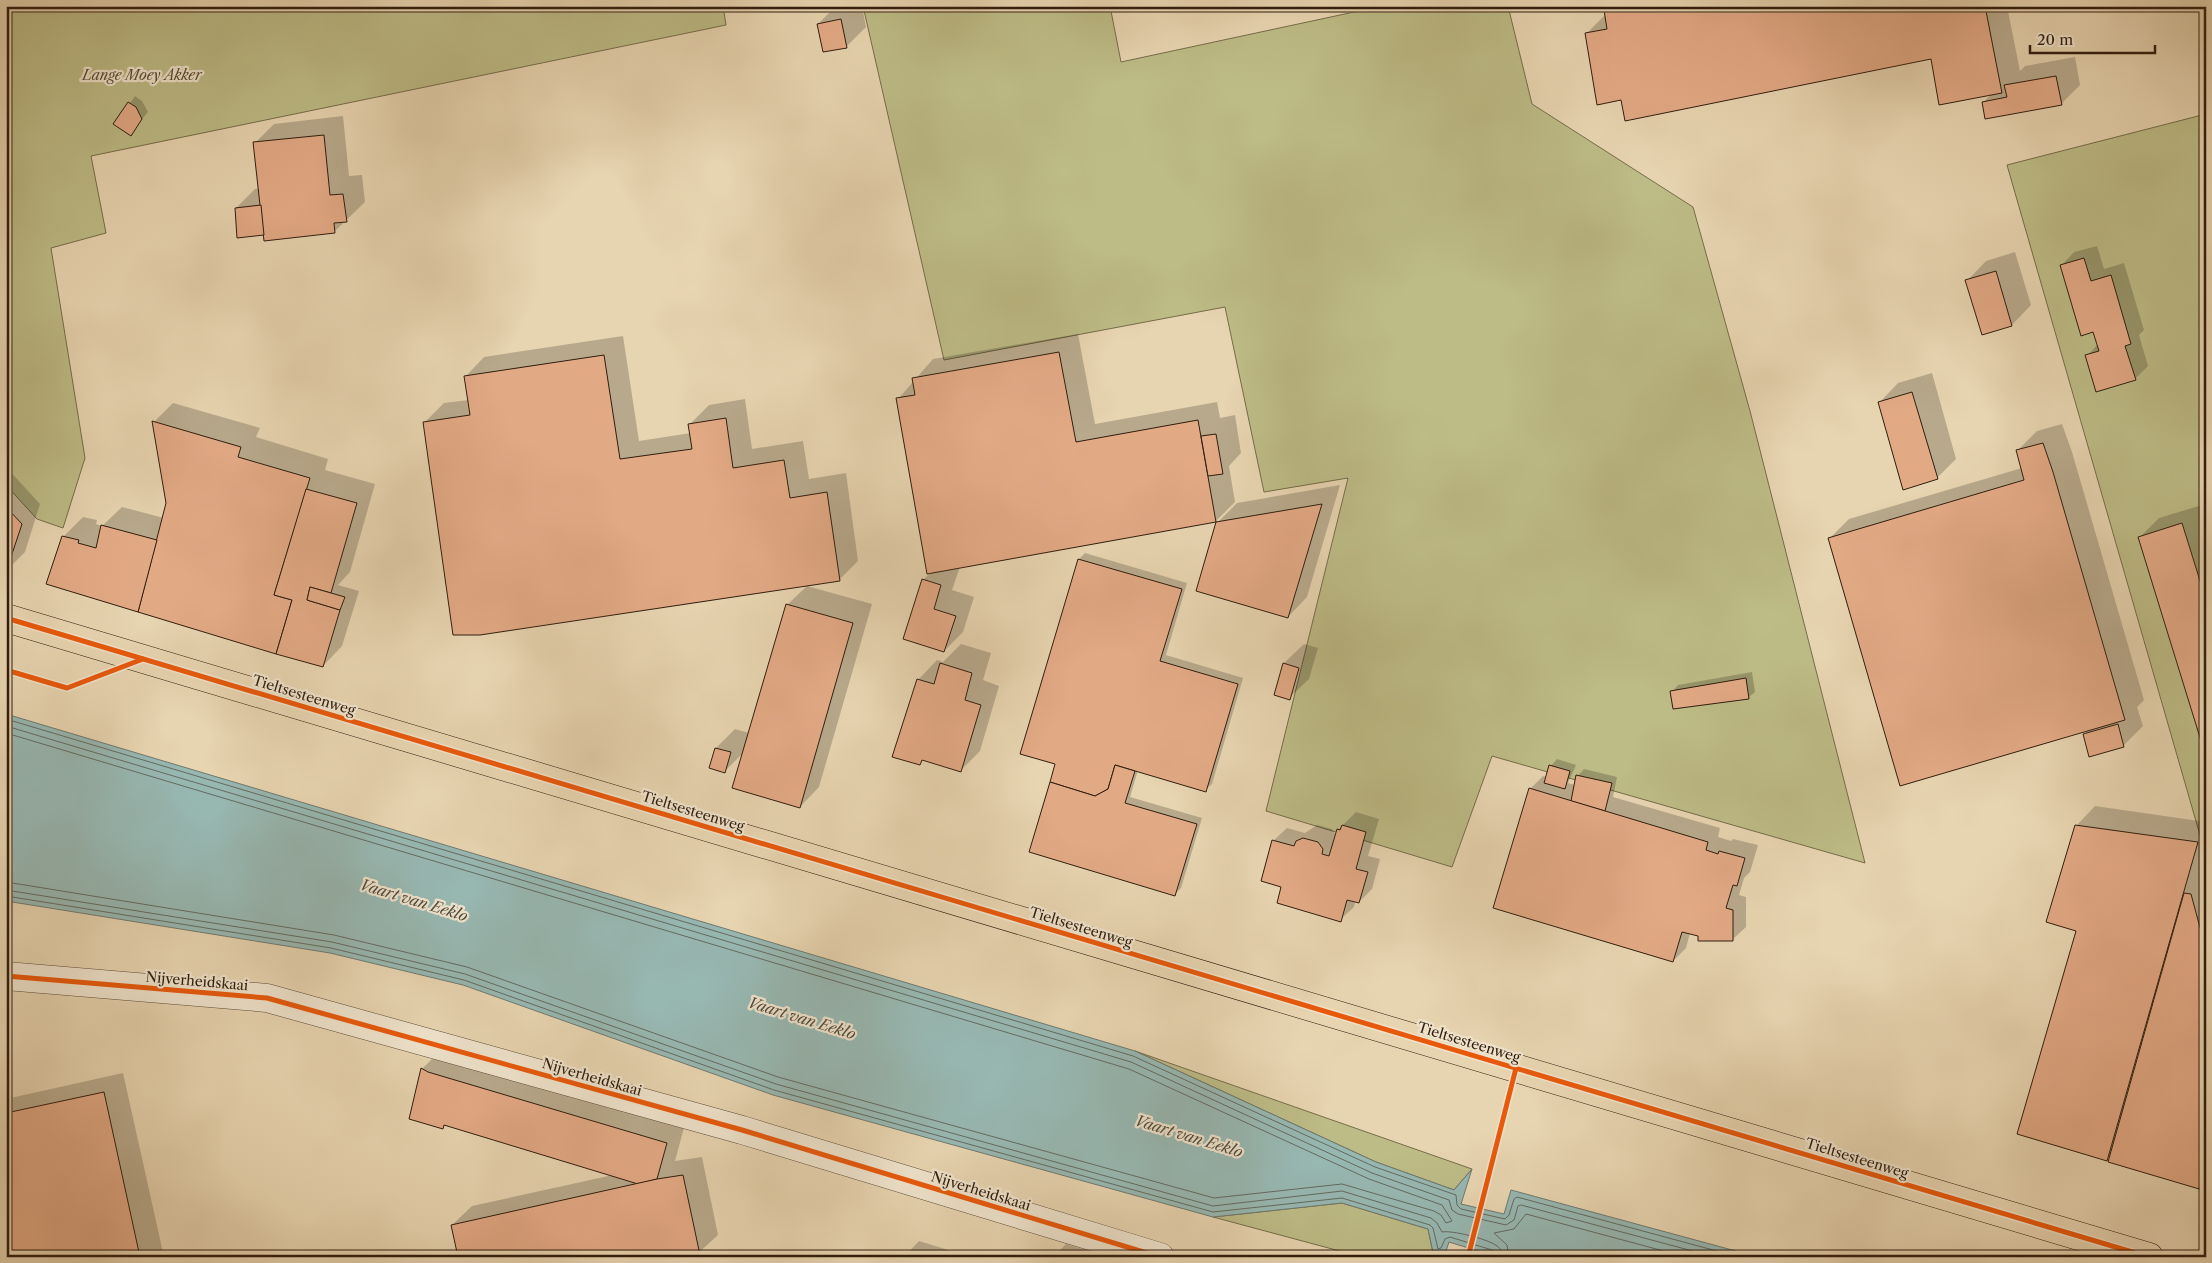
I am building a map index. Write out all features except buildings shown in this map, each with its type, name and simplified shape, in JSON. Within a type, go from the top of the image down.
[{"type":"main road","name":"Tieltsesteenweg","points":[[6,618],[2148,1257]]},
{"type":"street","name":"Nijverheidskaai","points":[[6,976],[267,998],[742,1130],[1160,1257]]},
{"type":"green space","name":"Lange Moey Akker","points":[[6,6],[723,6],[726,25],[91,156],[106,233],[51,248],[85,458],[63,528],[37,519],[6,485]]},
{"type":"green space","points":[[863,6],[1110,6],[1121,62],[1382,6],[1508,6],[1532,104],[1693,207],[1750,411],[1865,863],[1492,756],[1452,867],[1266,811],[1348,478],[1264,492],[1225,307],[944,360]]},
{"type":"green space","points":[[2206,114],[2206,856],[2007,165]]},
{"type":"green space","points":[[1135,1051],[1472,1169],[1454,1190],[1376,1162]]},
{"type":"green space","points":[[1342,1203],[1428,1229],[1434,1257],[1362,1257],[1213,1217]]},
{"type":"water","name":"Vaart van Eeklo","points":[[6,714],[1135,1051],[1376,1162],[1454,1190],[1472,1169],[1461,1204],[1504,1214],[1511,1190],[1758,1257],[1491,1257],[1491,1255],[1449,1242],[1444,1257],[1434,1257],[1428,1229],[1342,1203],[1213,1217],[773,1095],[463,985],[330,953],[6,901]]},
{"type":"cycle path","points":[[6,618],[2149,1257]]},
{"type":"cycle path","points":[[6,670],[67,688],[143,659]]},
{"type":"cycle path","points":[[6,976],[267,998],[742,1130],[1160,1257]]},
{"type":"cycle path","points":[[1468,1257],[1516,1068]]}]
